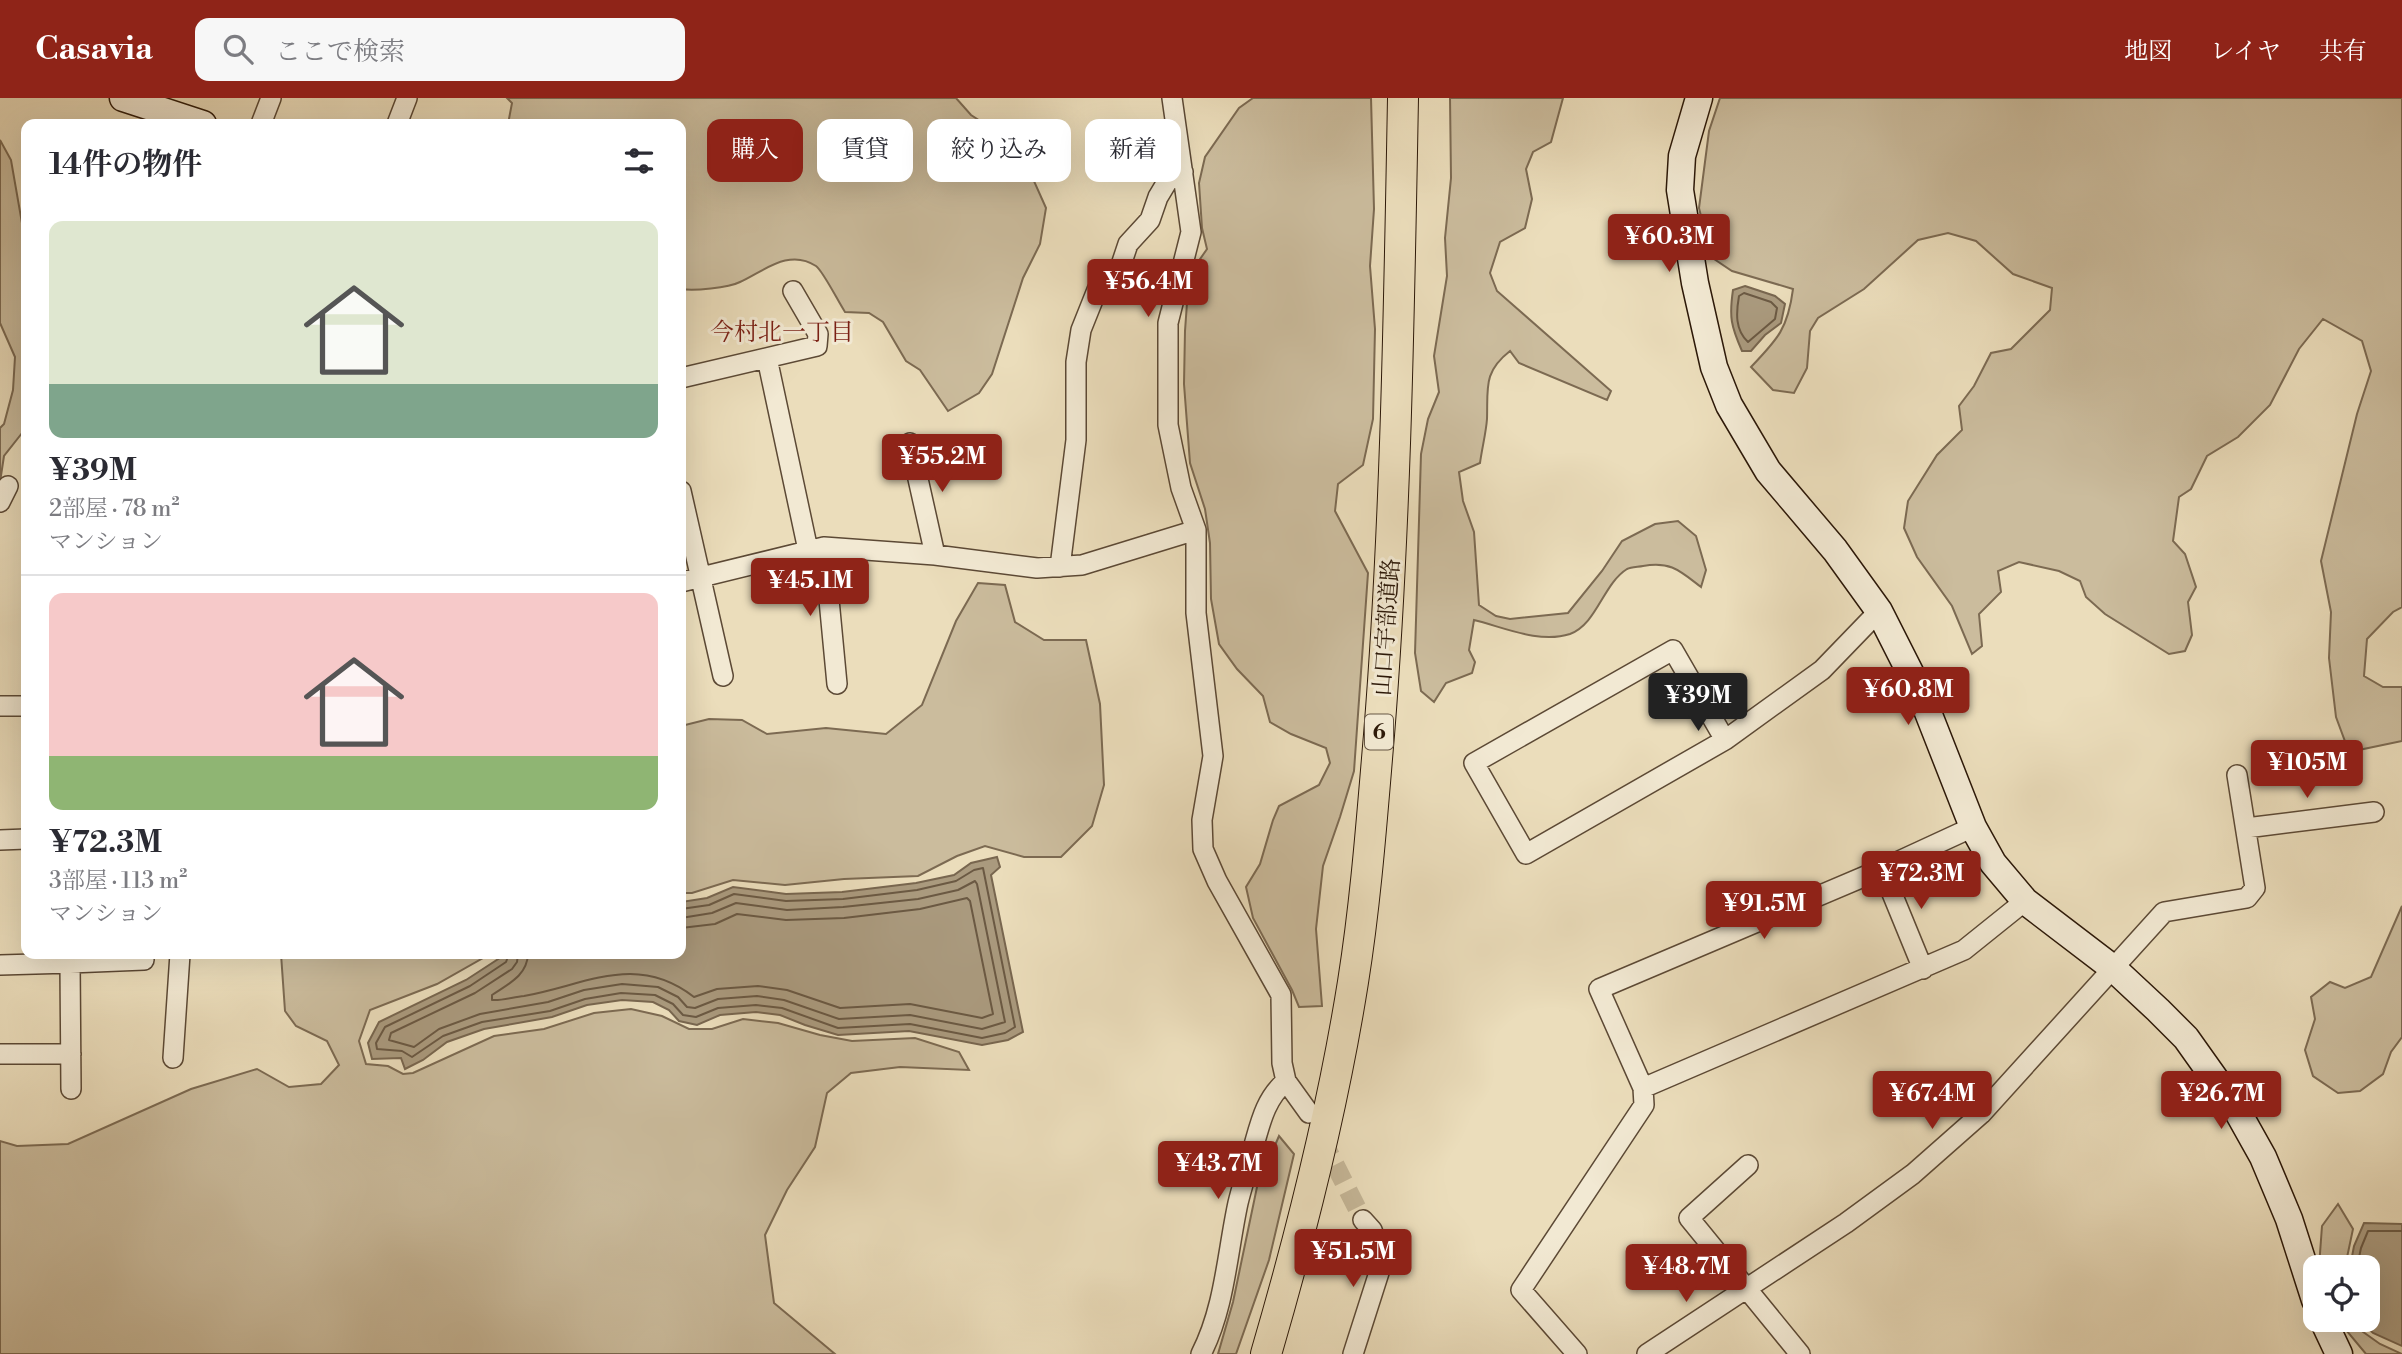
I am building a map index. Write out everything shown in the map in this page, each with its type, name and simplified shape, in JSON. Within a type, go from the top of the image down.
[{"type":"main road","name":"山口宇部道路","points":[[1266,1354],[1319,1163],[1353,979],[1364,895],[1385,661],[1394,497],[1403,98]]},
{"type":"street","points":[[123,98],[167,119]]},
{"type":"street","points":[[263,119],[271,98]]},
{"type":"street","points":[[399,119],[407,98]]},
{"type":"street","points":[[1172,98],[1191,232],[1168,323],[1168,425],[1181,488],[1196,530],[1196,613],[1213,756],[1202,820],[1203,849],[1217,881],[1281,995],[1282,1063],[1286,1080],[1309,1113]]},
{"type":"street","points":[[1699,98],[1682,156],[1681,190],[1695,282],[1714,366],[1729,405],[1768,471],[1835,550],[1879,611],[1920,692],[1973,827],[1993,863],[2025,901],[2115,970],[2186,1038],[2235,1107],[2263,1157],[2289,1219],[2303,1263]]},
{"type":"street","points":[[1059,567],[1076,440],[1076,362],[1081,330],[1097,290],[1120,268],[1128,244],[1150,220],[1158,197],[1170,177],[1183,172]]},
{"type":"street","points":[[686,377],[817,346],[818,334],[793,291]]},
{"type":"street","points":[[766,358],[816,548],[837,684]]},
{"type":"street","points":[[910,443],[935,555]]},
{"type":"street","points":[[690,580],[816,548],[935,555],[1037,568],[1082,565],[1196,530]]},
{"type":"street","points":[[686,540],[690,580],[723,676]]},
{"type":"street","points":[[1725,740],[1673,650],[1474,763],[1526,854],[1725,740],[1822,670],[1879,611]]},
{"type":"street","points":[[0,706],[21,706]]},
{"type":"street","points":[[1647,1354],[1846,1223],[1913,1174],[1981,1114],[2115,970],[2164,912],[2247,898],[2255,888],[2237,775]]},
{"type":"street","points":[[2246,828],[2374,812]]},
{"type":"street","points":[[1577,1354],[1521,1290],[1644,1105],[1643,1088],[1599,989],[1882,869],[1973,827]]},
{"type":"street","points":[[0,840],[21,839]]},
{"type":"street","points":[[1882,869],[1923,969]]},
{"type":"street","points":[[1643,1088],[1964,950],[2025,901]]},
{"type":"street","points":[[0,965],[70,959],[144,960]]},
{"type":"street","points":[[70,959],[71,1088]]},
{"type":"street","points":[[173,1058],[180,959]]},
{"type":"street","points":[[0,1054],[71,1054]]},
{"type":"street","points":[[1201,1354],[1219,1312],[1238,1202],[1265,1107],[1275,1090],[1286,1080]]},
{"type":"street","points":[[1748,1165],[1689,1219],[1800,1354]]},
{"type":"street","points":[[1353,1354],[1383,1259],[1372,1230],[1363,1220]]},
{"type":"street","points":[[2329,1332],[2339,1354]]},
{"type":"shaded area","points":[[507,98],[956,98],[977,119],[927,119],[927,182],[1034,182],[1046,208],[1040,244],[1023,278],[992,374],[979,393],[948,411],[920,370],[906,361],[883,322],[869,313],[845,312],[819,269],[806,261],[786,260],[728,286],[686,289],[686,119],[509,119],[512,103]]},
{"type":"shaded area","points":[[1253,98],[1371,98],[1374,209],[1370,266],[1375,329],[1373,419],[1363,465],[1338,484],[1335,511],[1368,573],[1354,771],[1323,866],[1316,929],[1322,1006],[1299,1007],[1253,918],[1246,887],[1260,864],[1279,806],[1319,785],[1330,763],[1326,748],[1270,722],[1263,696],[1237,669],[1219,644],[1211,599],[1210,543],[1205,509],[1190,463],[1184,384],[1189,275],[1207,249],[1202,228],[1199,183],[1205,157],[1239,108]]},
{"type":"shaded area","points":[[1450,98],[1563,98],[1551,142],[1533,152],[1526,169],[1532,199],[1525,228],[1500,242],[1490,273],[1497,291],[1611,391],[1607,400],[1519,363],[1510,351],[1495,366],[1489,381],[1480,463],[1459,472],[1463,501],[1474,532],[1479,605],[1496,616],[1510,619],[1568,613],[1622,541],[1655,524],[1678,521],[1696,536],[1706,570],[1701,587],[1668,566],[1627,569],[1612,584],[1587,622],[1570,634],[1558,637],[1534,636],[1474,620],[1469,650],[1475,662],[1472,673],[1446,683],[1434,702],[1421,691],[1415,653],[1421,454],[1428,419],[1439,392],[1434,356],[1447,276],[1445,238],[1451,178]]},
{"type":"shaded area","points":[[1720,98],[2402,98],[2402,607],[2393,612],[2367,639],[2364,676],[2383,687],[2402,687],[2402,741],[2349,752],[2336,717],[2329,658],[2331,612],[2321,561],[2357,414],[2371,371],[2362,341],[2323,319],[2299,349],[2270,405],[2238,437],[2207,456],[2191,489],[2179,497],[2173,541],[2185,554],[2196,587],[2188,602],[2192,635],[2185,651],[2169,654],[2105,614],[2086,597],[2080,581],[2059,571],[2019,562],[1998,571],[2001,592],[1979,614],[1982,646],[1972,654],[1952,606],[1917,557],[1904,528],[1908,501],[1937,455],[1962,430],[1959,406],[1974,386],[1991,353],[2011,349],[2050,310],[2052,288],[2013,274],[1976,241],[1948,233],[1918,240],[1864,289],[1818,318],[1810,331],[1807,368],[1794,393],[1773,390],[1751,367],[1785,323],[1793,289],[1732,271],[1711,257],[1699,208],[1709,131]]},
{"type":"shaded area","points":[[0,140],[11,160],[21,217],[21,434],[4,456],[0,482],[0,428],[4,424],[13,390],[15,357],[0,323]]},
{"type":"shaded area","points":[[978,583],[1005,585],[1015,622],[1044,640],[1086,640],[1100,704],[1104,785],[1092,826],[1061,857],[1024,857],[985,846],[957,856],[918,876],[785,885],[733,880],[686,893],[686,725],[709,719],[742,720],[767,734],[826,728],[886,734],[922,705],[956,621]]},
{"type":"shaded area","points":[[2402,906],[2402,1037],[2391,1052],[2383,1074],[2360,1091],[2338,1093],[2313,1076],[2305,1050],[2315,1019],[2311,997],[2330,982],[2345,988],[2371,977]]},
{"type":"shaded area","points":[[281,959],[481,959],[437,984],[370,1010],[359,1041],[366,1064],[388,1066],[403,1074],[413,1073],[494,1036],[544,1029],[594,1013],[631,1009],[662,1016],[689,1029],[712,1029],[743,1019],[778,1023],[852,1041],[915,1038],[959,1052],[969,1070],[900,1067],[851,1073],[827,1093],[815,1147],[787,1190],[765,1235],[774,1303],[835,1354],[0,1354],[0,1141],[17,1146],[68,1144],[191,1089],[257,1069],[289,1087],[321,1084],[339,1065],[327,1041],[296,1026],[285,1011]]},
{"type":"shaded area","points":[[1279,1136],[1294,1154],[1269,1260],[1236,1354],[1218,1354],[1233,1302],[1257,1187]]},
{"type":"shaded area","points":[[2338,1204],[2353,1229],[2348,1255],[2320,1255],[2322,1226]]},
{"type":"shaded area","points":[[2348,1332],[2363,1332],[2380,1344],[2402,1354],[2366,1354]]},
{"type":"water","points":[[1745,286],[1775,296],[1785,304],[1781,323],[1765,335],[1751,351],[1742,351],[1731,315],[1733,290]]},
{"type":"water","points":[[997,857],[1000,867],[991,875],[1023,1032],[1008,1040],[982,1045],[909,1031],[838,1035],[780,1015],[756,1012],[720,1015],[697,1025],[679,1021],[669,1010],[653,1002],[622,1000],[587,1005],[552,1017],[484,1029],[447,1042],[423,1060],[405,1069],[401,1058],[372,1059],[368,1043],[379,1022],[466,980],[498,959],[686,959],[686,901],[707,898],[733,887],[786,894],[842,892],[916,883],[954,875],[971,863]]},
{"type":"water","points":[[2364,1223],[2402,1224],[2402,1346],[2372,1332],[2380,1332],[2380,1255],[2352,1255]]},
{"type":"tunnel","points":[[1322,1139],[1363,1220]]},
{"type":"district","name":"今村北一丁目","points":[[782,332]]}]
